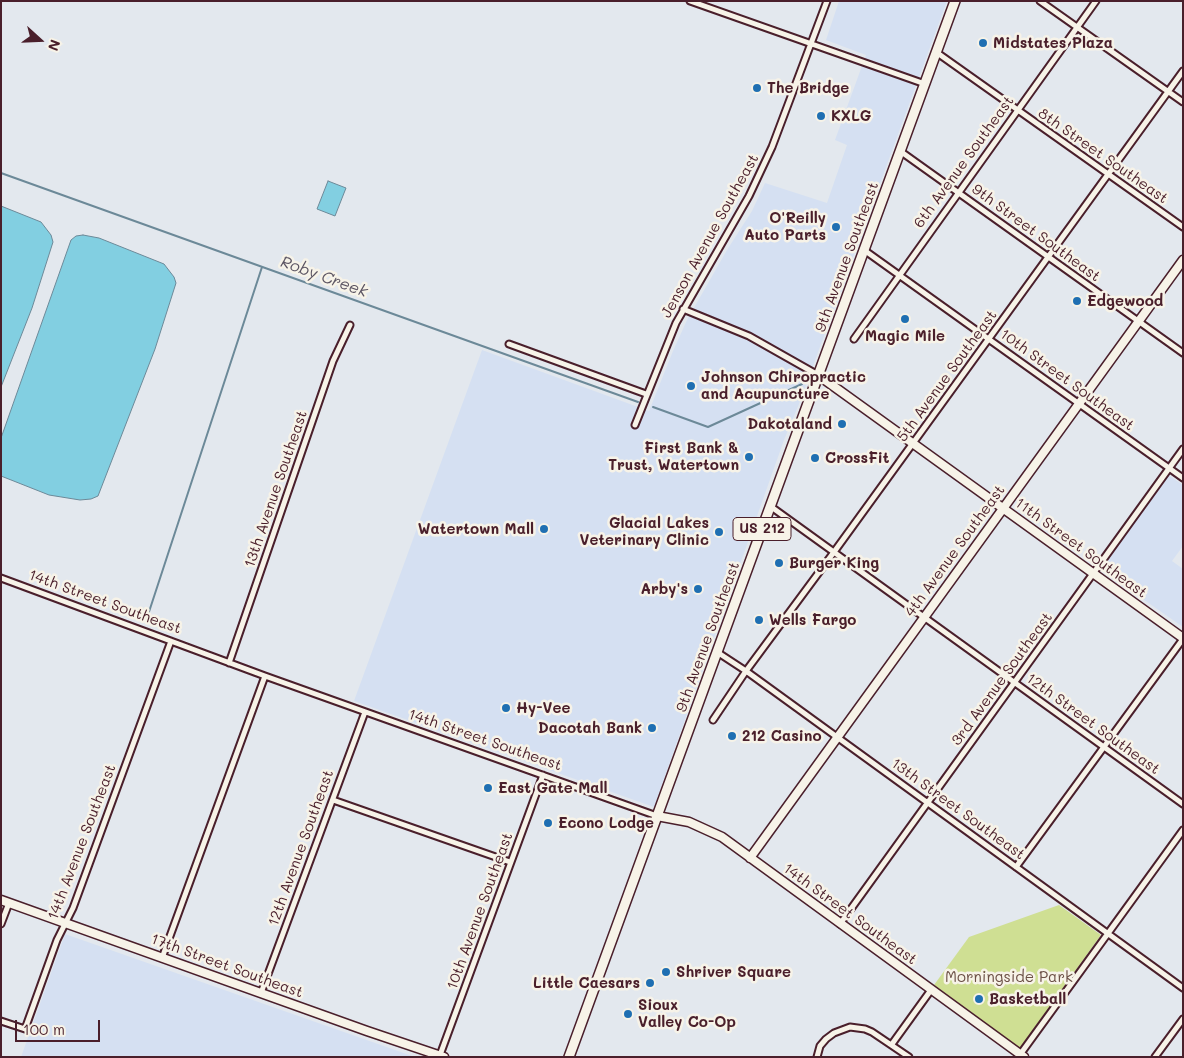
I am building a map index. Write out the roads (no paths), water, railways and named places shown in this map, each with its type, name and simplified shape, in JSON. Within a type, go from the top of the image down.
[{"type":"main road","name":"9th Avenue Southeast","points":[[569,1057],[955,1]]},
{"type":"street","points":[[690,1],[925,84]]},
{"type":"street","name":"Jenson Avenue Southeast","points":[[635,425],[646,394],[683,309],[749,196],[760,173],[785,116],[827,1]]},
{"type":"street","points":[[1040,1],[1183,102]]},
{"type":"street","name":"6th Avenue Southeast","points":[[854,338],[1096,1]]},
{"type":"street","name":"8th Street Southeast","points":[[936,52],[1183,228]]},
{"type":"street","name":"5th Avenue Southeast","points":[[713,720],[746,671],[1049,257],[1183,70]]},
{"type":"street","name":"9th Street Southeast","points":[[900,151],[1183,353]]},
{"type":"street","name":"10th Street Southeast","points":[[864,250],[1183,478]]},
{"type":"street","name":"4th Avenue Southeast","points":[[750,858],[1183,260]]},
{"type":"street","name":"11th Street Southeast","points":[[683,309],[749,336],[818,375],[912,445],[1183,639]]},
{"type":"street","name":"13th Avenue Southeast","points":[[229,663],[334,361],[350,325]]},
{"type":"street","points":[[510,344],[646,394]]},
{"type":"street","name":"3rd Avenue Southeast","points":[[840,924],[1183,449]]},
{"type":"street","name":"12th Street Southeast","points":[[770,506],[1183,804]]},
{"type":"street","name":"14th Street Southeast","points":[[1,578],[229,663],[657,816],[677,819],[702,827],[722,837],[1021,1056]]},
{"type":"street","points":[[1016,867],[1183,639]]},
{"type":"street","name":"14th Avenue Southeast","points":[[1,1021],[25,1029],[57,940],[66,924],[172,641]]},
{"type":"street","name":"13th Street Southeast","points":[[717,652],[746,671],[1183,988]]},
{"type":"street","points":[[162,958],[265,676]]},
{"type":"street","name":"12th Avenue Southeast","points":[[261,993],[366,712]]},
{"type":"street","name":"10th Avenue Southeast","points":[[442,1056],[510,862],[543,775]]},
{"type":"street","points":[[333,800],[510,862]]},
{"type":"street","points":[[1021,1056],[1183,830]]},
{"type":"street","points":[[1,924],[5,902]]},
{"type":"street","name":"17th Street Southeast","points":[[5,902],[442,1056]]},
{"type":"street","points":[[892,1044],[931,990]]},
{"type":"street","points":[[1155,1057],[1183,1019]]},
{"type":"street","points":[[818,1057],[820,1046],[826,1039],[842,1029],[858,1028],[872,1032],[909,1057]]},
{"type":"water","points":[[328,181],[346,188],[335,216],[317,209]]},
{"type":"water","points":[[1,206],[41,222],[51,235],[53,242],[32,308],[1,387]]},
{"type":"water","points":[[83,235],[99,238],[164,264],[174,277],[176,283],[155,349],[98,496],[80,500],[49,495],[1,476],[1,438],[71,240],[76,236]]},
{"type":"waterway","name":"Roby Creek","points":[[1,173],[638,402]]},
{"type":"waterway","points":[[146,621],[262,267]]},
{"type":"waterway","name":"Roby Creek","points":[[653,407],[708,427],[802,384]]},
{"type":"place","name":"Midstates Plaza","points":[[983,43]]},
{"type":"place","name":"The Bridge","points":[[757,88]]},
{"type":"place","name":"KXLG","points":[[821,116]]},
{"type":"place","name":"O'Reilly Auto Parts","points":[[836,227]]},
{"type":"place","name":"Edgewood","points":[[1077,301]]},
{"type":"place","name":"Magic Mile","points":[[905,319]]},
{"type":"place","name":"Johnson Chiropractic and Acupuncture","points":[[691,386]]},
{"type":"place","name":"Dakotaland","points":[[842,424]]},
{"type":"place","name":"First Bank & Trust, Watertown","points":[[749,457]]},
{"type":"place","name":"CrossFit","points":[[815,458]]},
{"type":"place","name":"Watertown Mall","points":[[544,529]]},
{"type":"place","name":"Glacial Lakes Veterinary Clinic","points":[[719,532]]},
{"type":"place","name":"Burger King","points":[[779,563]]},
{"type":"place","name":"Arby's","points":[[698,589]]},
{"type":"place","name":"Wells Fargo","points":[[759,620]]},
{"type":"place","name":"Hy-Vee","points":[[506,708]]},
{"type":"place","name":"Dacotah Bank","points":[[652,728]]},
{"type":"place","name":"212 Casino","points":[[732,736]]},
{"type":"place","name":"East Gate Mall","points":[[488,788]]},
{"type":"place","name":"Econo Lodge","points":[[548,823]]},
{"type":"place","name":"Shriver Square","points":[[666,972]]},
{"type":"place","name":"Little Caesars","points":[[650,983]]},
{"type":"place","name":"Basketball","points":[[979,999]]},
{"type":"place","name":"Sioux Valley Co-Op","points":[[628,1014]]},
{"type":"park label","name":"Morningside Park","points":[[1009,977]]}]
